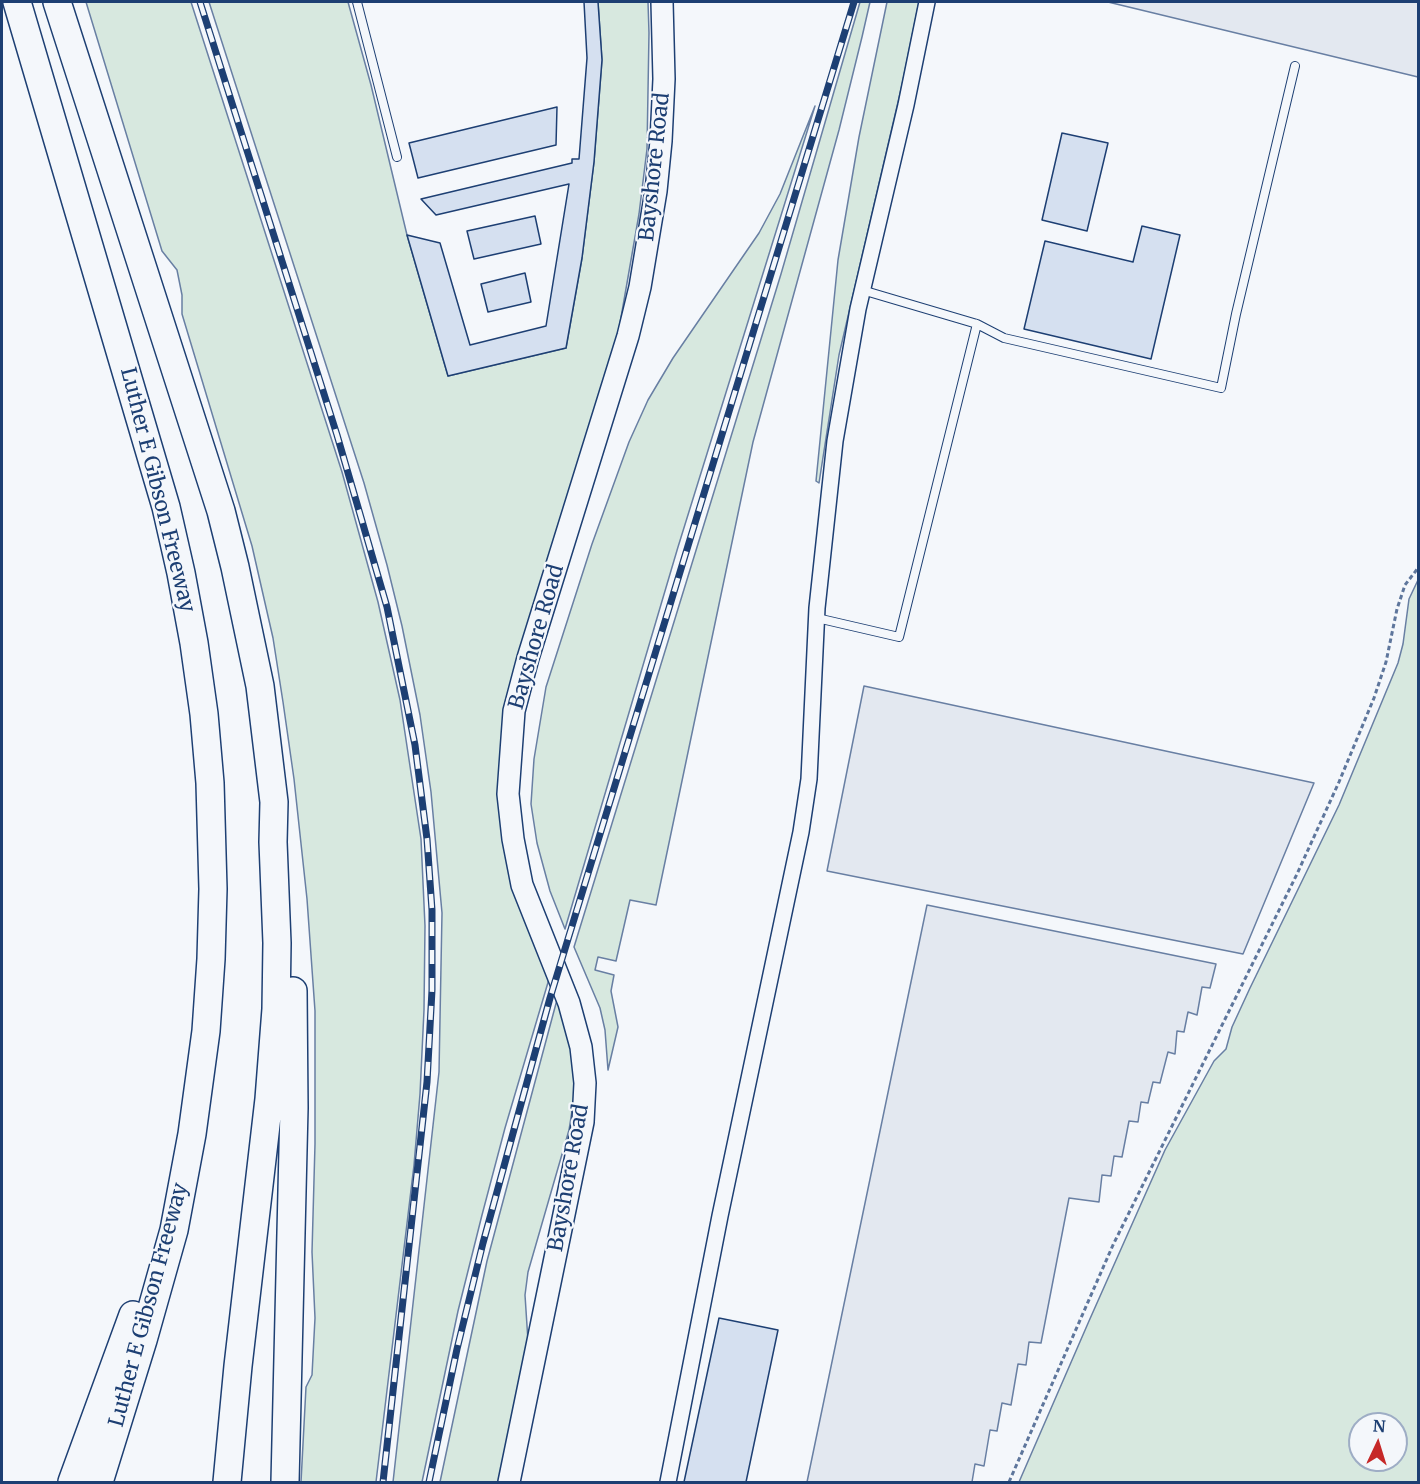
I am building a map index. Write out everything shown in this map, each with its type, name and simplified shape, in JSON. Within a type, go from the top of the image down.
[{"type":"highway","name":"Luther E Gibson Freeway","points":[[17,2],[157,472],[175,542],[194,643],[209,772],[213,890],[211,959],[206,1031],[192,1134],[174,1230],[99,1482]]},
{"type":"highway","points":[[61,7],[220,511],[235,567],[260,686],[274,802],[276,1009],[269,1100],[227,1482]]},
{"type":"highway","points":[[274,802],[286,842],[293,969],[294,1119],[285,1482]]},
{"type":"highway","points":[[72,1482],[130,1323],[192,1134]]},
{"type":"street","name":"Bayshore Road","points":[[509,1482],[583,1122],[585,1083],[581,1047],[569,1003],[522,885],[513,839],[508,794],[514,711],[528,658],[628,336],[640,287],[654,203],[661,141],[664,79],[662,2]]},
{"type":"street","points":[[668,1482],[720,1216],[801,832],[808,779],[817,618],[835,441],[862,290],[906,105],[927,2]]},
{"type":"lane","points":[[357,2],[398,157]]},
{"type":"lane","points":[[862,290],[977,324],[1004,338],[1221,388],[1236,314],[1295,66]]},
{"type":"lane","points":[[817,618],[899,637],[977,324]]},
{"type":"path","points":[[1009,1482],[1113,1245],[1297,874],[1339,782],[1377,689],[1405,585],[1419,568]]},
{"type":"shaded area","points":[[86,2],[191,2],[342,472],[378,602],[400,700],[421,839],[425,926],[424,1010],[414,1165],[376,1482],[301,1482],[306,1387],[312,1375],[315,1318],[312,1252],[315,1011],[307,899],[283,702],[273,638],[252,546],[182,314],[182,295],[177,270],[162,251]]},
{"type":"shaded area","points":[[209,2],[348,2],[371,85],[407,235],[448,376],[566,348],[582,258],[594,162],[602,60],[598,2],[648,2],[647,149],[639,214],[619,329],[502,778],[549,979],[482,1215],[458,1311],[422,1482],[393,1482],[439,1072],[442,913],[431,792],[420,715],[402,626],[364,483]]},
{"type":"shaded area","points":[[860,2],[870,2],[839,130],[753,442],[656,905],[630,900],[616,961],[598,957],[595,970],[614,975],[611,991],[618,1027],[608,1070],[605,1030],[600,1008],[574,947],[781,274]]},
{"type":"shaded area","points":[[887,2],[919,2],[839,355],[819,483],[816,481],[838,260],[859,137]]},
{"type":"shaded area","points":[[1108,2],[1418,2],[1418,77]]},
{"type":"shaded area","points":[[815,106],[678,547],[565,929],[550,891],[537,843],[531,804],[534,759],[546,687],[592,544],[629,442],[648,400],[673,358],[759,233],[780,194]]},
{"type":"shaded area","points":[[1418,580],[1418,1482],[1019,1482],[1165,1150],[1214,1061],[1226,1049],[1232,1027],[1250,988],[1339,805],[1398,663],[1409,599]]},
{"type":"shaded area","points":[[864,686],[1314,783],[1243,954],[827,871]]},
{"type":"shaded area","points":[[927,905],[1216,964],[1210,988],[1202,987],[1197,1015],[1188,1012],[1184,1032],[1177,1031],[1175,1054],[1168,1052],[1160,1083],[1153,1082],[1148,1103],[1141,1102],[1138,1122],[1129,1121],[1122,1157],[1114,1156],[1111,1176],[1102,1175],[1099,1202],[1069,1198],[1041,1343],[1029,1342],[1026,1365],[1018,1364],[1011,1405],[1002,1403],[997,1431],[990,1430],[984,1466],[975,1464],[972,1482],[807,1482]]},
{"type":"shaded area","points":[[558,996],[570,1039],[575,1092],[569,1130],[528,1272],[525,1295],[528,1341],[500,1482],[440,1482],[487,1261]]},
{"type":"building","points":[[584,2],[598,2],[602,60],[594,162],[582,258],[566,348],[448,376],[407,235],[440,243],[470,345],[546,326],[569,184],[436,215],[421,199],[572,163],[572,159],[579,159],[587,58]]},
{"type":"building","points":[[557,107],[556,145],[418,178],[409,143]]},
{"type":"building","points":[[1062,133],[1108,143],[1087,231],[1042,220]]},
{"type":"building","points":[[535,216],[541,244],[474,259],[467,231]]},
{"type":"building","points":[[1142,226],[1180,235],[1151,359],[1024,329],[1045,241],[1133,262]]},
{"type":"building","points":[[525,273],[531,302],[488,312],[481,284]]},
{"type":"building","points":[[719,1318],[778,1330],[746,1482],[684,1482]]},
{"type":"railway","points":[[200,2],[337,435],[387,607],[415,745],[427,839],[432,910],[432,990],[427,1082],[383,1482]]},
{"type":"railway","points":[[429,1482],[457,1349],[483,1243],[550,998],[854,2]]}]
